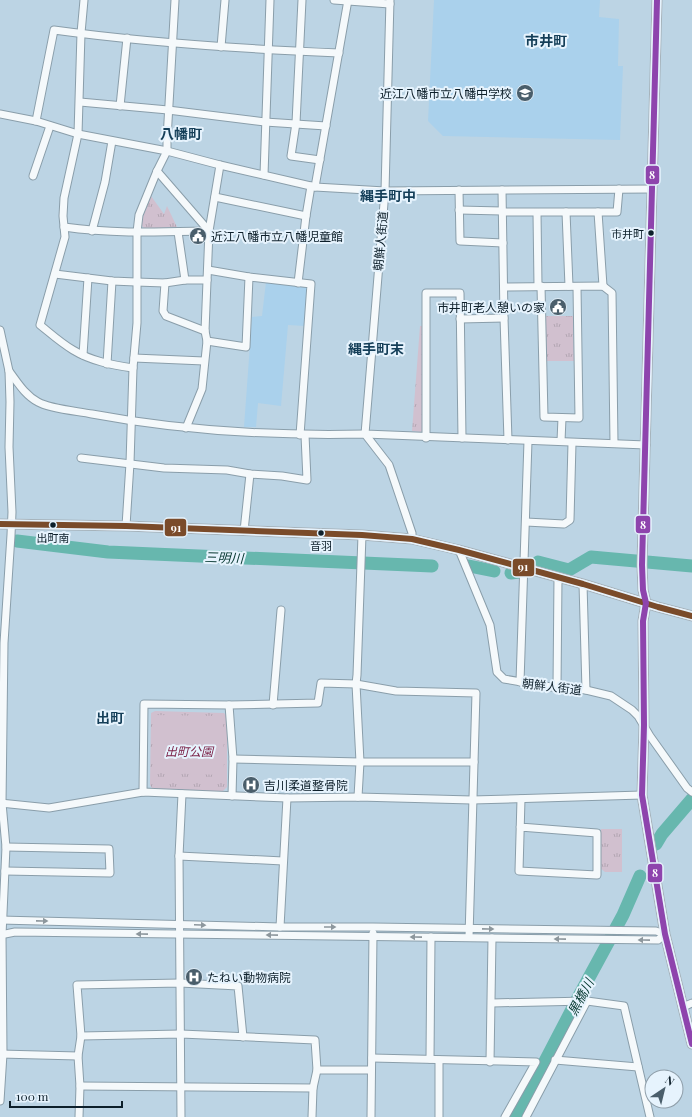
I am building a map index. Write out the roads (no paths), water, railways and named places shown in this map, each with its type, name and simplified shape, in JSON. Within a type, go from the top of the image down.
[{"type":"main road","points":[[657,0],[642,565],[643,590],[646,603],[643,621],[644,725],[642,795],[665,934],[692,1044]]},
{"type":"main road","points":[[0,524],[126,526],[362,535],[412,539],[558,577],[692,616]]},
{"type":"street","points":[[84,0],[81,33],[78,134],[64,198],[63,216],[65,237],[40,325],[72,349],[83,355],[107,364],[133,368]]},
{"type":"street","points":[[126,526],[132,420],[133,368],[137,323],[137,232],[139,215],[156,171],[167,151],[175,0]]},
{"type":"street","points":[[221,47],[224,0]]},
{"type":"street","points":[[264,175],[267,50],[270,0]]},
{"type":"street","points":[[302,0],[296,123],[291,156],[320,160]]},
{"type":"street","points":[[334,0],[390,2]]},
{"type":"street","points":[[298,283],[306,216],[320,160],[348,1]]},
{"type":"street","name":"朝鮮人街道","points":[[364,434],[385,191],[390,2]]},
{"type":"street","points":[[36,121],[54,30],[221,47],[339,53]]},
{"type":"street","points":[[120,106],[127,38]]},
{"type":"street","points":[[80,102],[168,110],[265,122],[326,126]]},
{"type":"street","points":[[0,114],[36,121],[78,134],[167,151],[313,187],[385,191],[652,189]]},
{"type":"street","points":[[33,176],[50,126]]},
{"type":"street","points":[[92,231],[105,182],[112,141]]},
{"type":"street","points":[[186,428],[202,389],[207,341],[205,331],[209,231],[220,165]]},
{"type":"street","points":[[156,171],[209,231]]},
{"type":"street","points":[[459,210],[502,212],[617,212],[619,189]]},
{"type":"street","points":[[459,190],[460,241],[503,242]]},
{"type":"street","points":[[502,190],[508,440]]},
{"type":"street","points":[[215,197],[306,216]]},
{"type":"street","points":[[537,212],[544,418],[578,418],[577,287]]},
{"type":"street","points":[[566,212],[569,286]]},
{"type":"street","points":[[598,212],[602,286]]},
{"type":"street","points":[[64,227],[92,231],[209,231]]},
{"type":"street","points":[[178,232],[185,280]]},
{"type":"street","points":[[81,458],[164,468],[227,470],[307,480],[302,435],[311,284],[249,277],[208,270]]},
{"type":"street","points":[[55,274],[112,281],[136,282],[165,283],[185,280],[207,280]]},
{"type":"street","points":[[207,341],[246,347],[249,277]]},
{"type":"street","points":[[83,355],[88,278]]},
{"type":"street","points":[[107,364],[112,281]]},
{"type":"street","points":[[165,283],[163,311],[166,316],[205,331]]},
{"type":"street","points":[[504,287],[602,286],[612,293],[614,443]]},
{"type":"street","points":[[426,438],[426,293],[460,293],[462,438]]},
{"type":"street","points":[[460,318],[504,318]]},
{"type":"street","points":[[0,330],[9,371],[11,524],[2,643],[1,803],[6,847],[1,935],[2,1054],[0,1101]]},
{"type":"street","points":[[134,358],[204,361]]},
{"type":"street","points":[[9,371],[23,390],[39,403],[64,409],[186,428],[302,435],[364,434],[426,438],[561,441],[646,445]]},
{"type":"street","points":[[561,441],[562,418]]},
{"type":"street","points":[[364,434],[389,465],[412,533],[412,539]]},
{"type":"street","points":[[520,682],[528,441]]},
{"type":"street","points":[[526,522],[564,524],[570,520],[572,442]]},
{"type":"street","points":[[244,531],[250,474]]},
{"type":"street","points":[[358,797],[360,762],[356,684],[362,535]]},
{"type":"street","name":"朝鮮人街道","points":[[459,550],[490,625],[498,672],[504,679],[586,690],[611,696],[632,710],[638,716],[654,742],[690,790]]},
{"type":"street","points":[[557,687],[558,577]]},
{"type":"street","points":[[583,584],[586,690]]},
{"type":"street","points":[[273,705],[281,610]]},
{"type":"street","points":[[143,792],[144,704],[318,704],[321,683],[356,684],[396,691],[476,693],[469,938]]},
{"type":"street","points":[[229,705],[233,759],[232,796]]},
{"type":"street","points":[[233,759],[360,762],[474,762]]},
{"type":"street","points":[[1,803],[49,808],[143,792],[287,798],[358,797],[472,800],[642,795]]},
{"type":"street","points":[[181,1117],[179,856],[182,794]]},
{"type":"street","points":[[280,927],[287,798]]},
{"type":"street","points":[[520,827],[597,833],[597,875],[519,871],[520,827],[521,798]]},
{"type":"street","points":[[5,871],[110,873],[109,850],[6,847]]},
{"type":"street","points":[[179,856],[283,861]]},
{"type":"street","points":[[2,920],[280,927],[656,931],[665,934]]},
{"type":"street","points":[[371,1117],[373,927]]},
{"type":"street","points":[[1,935],[15,932],[658,940],[665,934]]},
{"type":"street","points":[[430,1059],[431,937]]},
{"type":"street","points":[[490,1062],[492,938]]},
{"type":"street","points":[[79,1117],[80,1086],[78,1056],[81,1036],[77,985],[180,983],[238,986],[242,1037]]},
{"type":"street","points":[[492,1003],[587,1001],[624,1006],[650,1117]]},
{"type":"street","points":[[526,1117],[587,1001]]},
{"type":"street","points":[[683,1007],[692,1003]]},
{"type":"street","points":[[81,1036],[181,1034],[315,1040],[317,1070],[313,1088],[312,1117]]},
{"type":"street","points":[[2,1054],[78,1056]]},
{"type":"street","points":[[372,1058],[536,1062],[505,1117]]},
{"type":"street","points":[[439,1060],[439,1117]]},
{"type":"street","points":[[555,1060],[638,1067]]},
{"type":"street","points":[[317,1070],[371,1070]]},
{"type":"street","points":[[80,1086],[313,1088]]},
{"type":"waterway","name":"三明川","points":[[17,541],[108,552],[432,566]]},
{"type":"waterway","name":"三明川","points":[[538,562],[569,570],[591,557],[692,566]]},
{"type":"waterway","name":"三明川","points":[[469,566],[494,571]]},
{"type":"waterway","name":"三明川","points":[[511,573],[519,572]]},
{"type":"waterway","name":"黒橋川","points":[[656,844],[662,834],[692,799]]},
{"type":"waterway","name":"黒橋川","points":[[516,1117],[623,915],[640,876]]},
{"type":"place","name":"近江八幡市立八幡中学校","points":[[525,93]]},
{"type":"place","name":"市井町","points":[[651,233]]},
{"type":"place","name":"近江八幡市立八幡児童館","points":[[198,236]]},
{"type":"place","name":"市井町老人憩いの家","points":[[558,307]]},
{"type":"place","name":"出町南","points":[[53,525]]},
{"type":"place","name":"音羽","points":[[321,533]]},
{"type":"place","name":"吉川柔道整骨院","points":[[251,785]]},
{"type":"place","name":"たねい動物病院","points":[[194,977]]},
{"type":"district","name":"市井町","points":[[546,40]]},
{"type":"district","name":"八幡町","points":[[181,133]]},
{"type":"district","name":"縄手町中","points":[[388,195]]},
{"type":"district","name":"縄手町末","points":[[376,348]]},
{"type":"district","name":"出町","points":[[110,717]]},
{"type":"park label","name":"出町公園","points":[[189,751]]}]
